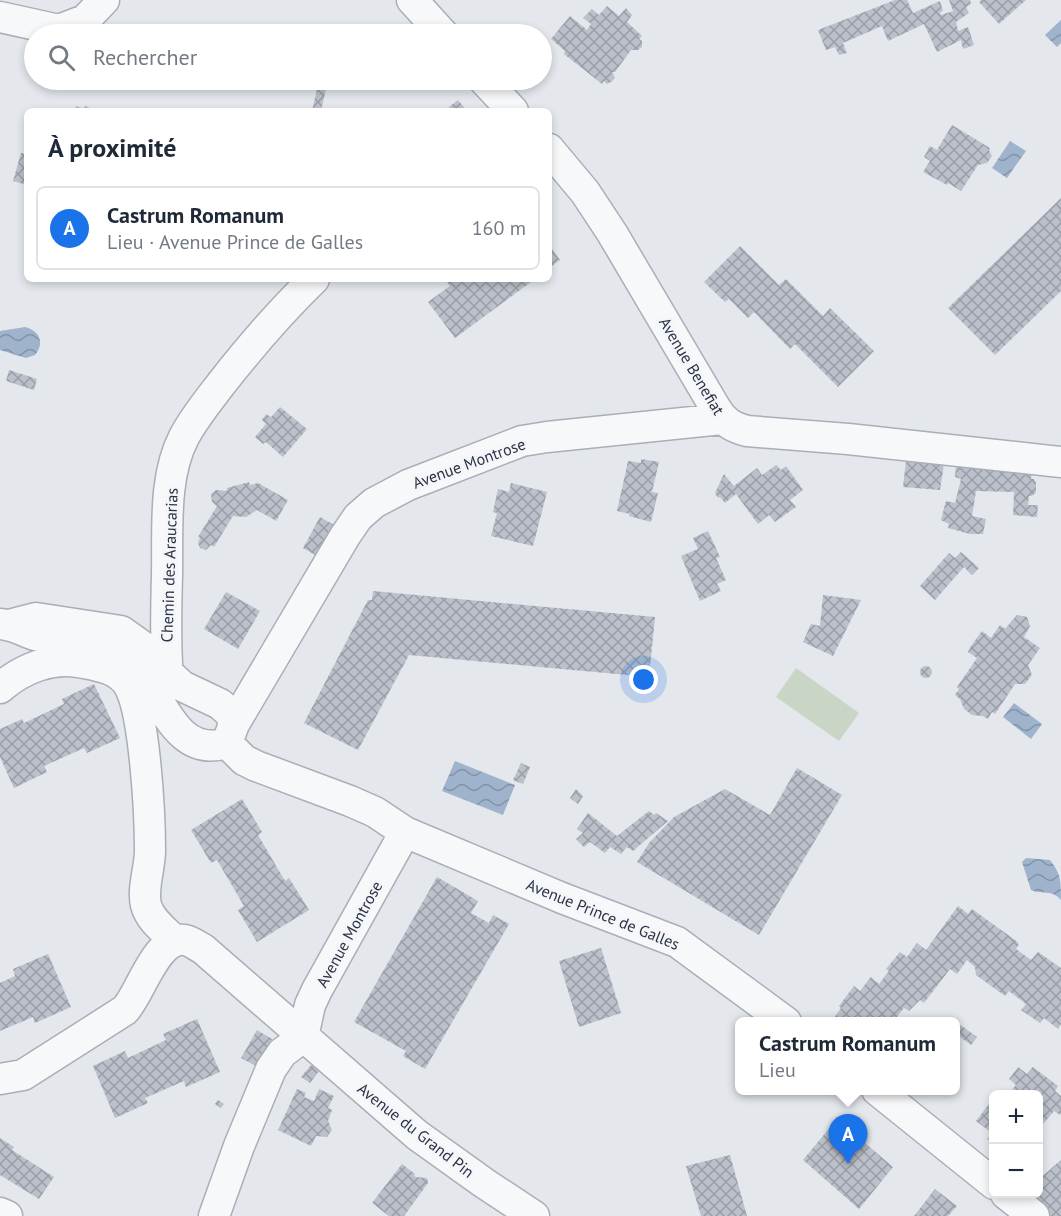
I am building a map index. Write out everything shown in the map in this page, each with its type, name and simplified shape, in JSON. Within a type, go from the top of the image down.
[{"type":"street","points":[[75,24],[85,20],[104,0]]},
{"type":"street","points":[[412,0],[434,24]]},
{"type":"street","points":[[0,17],[32,24]]},
{"type":"street","points":[[490,93],[509,108]]},
{"type":"street","name":"Avenue Benefiat","points":[[552,153],[585,192],[612,232],[722,419],[733,427],[747,431],[848,439],[1061,462]]},
{"type":"street","name":"Chemin des Araucarias","points":[[170,720],[166,617],[170,493],[174,465],[184,438],[203,408],[278,314],[311,282]]},
{"type":"street","name":"Avenue Montrose","points":[[230,734],[345,536],[358,517],[374,502],[408,485],[522,441],[722,419]]},
{"type":"street","points":[[131,636],[154,628],[166,617]]},
{"type":"street","points":[[4,624],[36,618],[105,627],[131,636],[159,661],[167,672],[192,692],[220,704],[230,713],[230,734],[235,753],[256,766],[375,812],[405,832]]},
{"type":"street","points":[[4,624],[35,635],[100,645],[124,655],[135,662],[145,675],[162,710],[185,735],[208,746],[230,734]]},
{"type":"street","points":[[0,688],[14,676],[36,666],[52,662],[77,661],[105,667],[118,674],[128,684],[141,726],[143,750],[150,852],[145,897],[152,918],[174,940],[153,963],[134,1001],[125,1010],[23,1075],[0,1079]]},
{"type":"street","name":"Avenue Montrose","points":[[303,1036],[310,1005],[317,990],[405,832]]},
{"type":"street","name":"Avenue Prince de Galles","points":[[405,832],[562,898],[677,942],[779,1017]]},
{"type":"street","name":"Avenue du Grand Pin","points":[[174,940],[186,940],[202,949],[417,1135],[534,1216]]},
{"type":"street","points":[[214,1216],[239,1146],[271,1069],[282,1053],[303,1036]]},
{"type":"street","points":[[883,1095],[989,1181]]},
{"type":"street","points":[[1011,1198],[1034,1216]]},
{"type":"street","points":[[0,1213],[7,1216]]},
{"type":"green space","points":[[796,668],[859,713],[839,741],[776,697]]},
{"type":"water","points":[[1061,20],[1061,43],[1057,47],[1045,35]]},
{"type":"water","points":[[1010,141],[1026,151],[1007,178],[992,168]]},
{"type":"water","points":[[25,327],[34,331],[39,338],[40,346],[35,355],[26,358],[0,350],[0,331]]},
{"type":"water","points":[[1014,703],[1042,724],[1031,739],[1003,717]]},
{"type":"water","points":[[455,761],[515,785],[503,815],[442,791]]},
{"type":"water","points":[[1026,858],[1050,860],[1060,878],[1061,900],[1054,894],[1031,890],[1022,862]]},
{"type":"building","points":[[895,0],[907,0],[913,13],[940,1],[943,11],[940,12],[941,15],[953,11],[949,0],[970,0],[971,4],[966,7],[969,13],[956,22],[958,31],[968,27],[974,45],[963,49],[961,40],[937,52],[924,24],[888,41],[882,26],[843,43],[847,53],[839,55],[835,47],[826,50],[818,30]]},
{"type":"building","points":[[981,0],[1026,0],[999,24],[979,2]]},
{"type":"building","points":[[607,6],[619,16],[626,8],[632,15],[627,22],[642,36],[639,39],[642,41],[642,47],[638,50],[631,50],[615,72],[612,72],[615,78],[607,84],[604,81],[602,84],[564,54],[565,51],[552,40],[570,16],[587,30],[591,24],[583,18],[592,9],[599,15]]},
{"type":"building","points":[[317,90],[326,90],[322,108],[313,108]]},
{"type":"building","points":[[458,100],[465,108],[450,108]]},
{"type":"building","points":[[952,125],[990,148],[992,156],[987,163],[978,165],[961,191],[923,172],[930,161],[924,157],[930,146],[937,150]]},
{"type":"building","points":[[21,153],[24,154],[24,184],[13,181]]},
{"type":"building","points":[[1061,198],[1061,291],[995,355],[948,308]]},
{"type":"building","points":[[740,246],[779,285],[786,279],[823,316],[830,308],[874,351],[838,387],[795,344],[790,349],[754,312],[748,318],[729,299],[725,302],[704,282]]},
{"type":"building","points":[[552,249],[560,260],[552,266]]},
{"type":"building","points":[[447,282],[531,282],[455,338],[428,302],[450,286]]},
{"type":"building","points":[[9,370],[37,379],[34,390],[6,381]]},
{"type":"building","points":[[280,407],[307,429],[283,457],[266,442],[263,444],[255,437],[266,424],[262,420],[266,414],[271,417]]},
{"type":"building","points":[[641,459],[659,462],[652,492],[658,493],[651,522],[617,511],[628,461],[641,463]]},
{"type":"building","points":[[906,461],[944,464],[940,490],[903,487]]},
{"type":"building","points":[[776,465],[781,470],[786,466],[803,490],[790,500],[796,507],[775,522],[769,515],[758,524],[736,494],[725,503],[715,493],[724,474],[734,486],[757,468],[762,475]]},
{"type":"building","points":[[956,465],[1032,472],[1031,479],[1034,479],[1036,483],[1036,492],[1029,496],[1028,505],[1038,505],[1037,517],[1013,515],[1014,492],[976,491],[972,516],[986,519],[983,534],[970,534],[948,528],[949,524],[941,520],[946,501],[955,503],[961,479],[955,477]]},
{"type":"building","points":[[249,482],[250,485],[258,483],[288,500],[276,521],[257,510],[246,517],[233,516],[214,547],[211,545],[206,550],[200,548],[198,537],[217,506],[212,502],[211,494],[216,490],[227,491],[227,488]]},
{"type":"building","points":[[511,483],[547,492],[533,546],[491,536],[497,513],[493,512],[498,489],[509,492]]},
{"type":"building","points":[[320,517],[341,529],[324,560],[303,548]]},
{"type":"building","points":[[708,531],[720,557],[716,558],[726,580],[717,584],[721,591],[700,601],[681,556],[698,549],[693,538]]},
{"type":"building","points":[[961,552],[979,568],[972,575],[964,567],[935,600],[920,586],[949,553],[955,558]]},
{"type":"building","points":[[373,591],[655,617],[649,677],[409,655],[358,750],[304,723],[368,600],[372,600]]},
{"type":"building","points":[[226,592],[260,611],[238,649],[204,629]]},
{"type":"building","points":[[823,595],[861,600],[833,656],[803,642],[811,624],[820,626]]},
{"type":"building","points":[[1017,615],[1027,617],[1030,626],[1024,637],[1040,648],[1028,665],[1032,675],[1025,684],[1015,684],[995,714],[992,712],[988,719],[972,715],[964,709],[960,699],[955,695],[959,689],[957,687],[977,658],[968,652],[982,631],[991,638],[1000,625],[1005,629]]},
{"type":"building","points":[[928,666],[931,667],[931,677],[924,678],[921,677],[920,670],[921,667]]},
{"type":"building","points":[[94,684],[120,738],[87,753],[84,748],[44,766],[47,772],[14,788],[0,757],[0,729],[22,719],[24,723],[64,704],[62,699]]},
{"type":"building","points":[[521,763],[530,767],[523,784],[513,780]]},
{"type":"building","points":[[797,768],[842,795],[759,935],[637,862],[649,843],[674,817],[725,789],[770,815]]},
{"type":"building","points":[[576,789],[583,796],[578,804],[570,798]]},
{"type":"building","points":[[242,799],[262,832],[258,835],[285,881],[289,878],[309,910],[257,942],[238,910],[244,906],[217,860],[211,863],[191,830]]},
{"type":"building","points":[[649,811],[668,821],[633,851],[627,847],[621,854],[610,847],[605,853],[590,842],[584,847],[576,839],[583,833],[577,829],[588,813],[617,836]]},
{"type":"building","points":[[437,877],[478,901],[471,913],[489,923],[493,915],[509,924],[425,1069],[403,1056],[406,1051],[354,1022]]},
{"type":"building","points":[[958,906],[968,914],[972,909],[1015,940],[1019,944],[1016,949],[1031,960],[1038,952],[1061,968],[1061,1024],[1058,1029],[1044,1018],[1040,1023],[1021,1010],[1026,1004],[1009,991],[1005,996],[976,975],[975,967],[967,960],[957,974],[950,969],[924,1003],[920,1000],[909,1011],[904,1008],[897,1017],[835,1017],[841,1008],[839,1006],[854,986],[860,991],[871,977],[879,984],[889,971],[886,969],[900,952],[907,957],[917,943],[926,950]]},
{"type":"building","points":[[601,948],[621,1013],[579,1027],[559,961]]},
{"type":"building","points":[[48,954],[71,1007],[35,1023],[33,1017],[0,1031],[0,983],[15,976],[13,969]]},
{"type":"building","points":[[197,1019],[220,1072],[186,1087],[184,1081],[145,1098],[148,1103],[115,1118],[93,1066],[125,1051],[128,1058],[166,1040],[163,1034]]},
{"type":"building","points":[[960,1025],[977,1037],[971,1045],[960,1037]]},
{"type":"building","points":[[257,1030],[272,1039],[256,1066],[241,1058]]},
{"type":"building","points":[[311,1065],[319,1071],[310,1083],[301,1077]]},
{"type":"building","points":[[1018,1067],[1027,1074],[1033,1067],[1058,1086],[1055,1091],[1061,1096],[1060,1115],[1054,1111],[1043,1124],[1043,1090],[1012,1090],[1016,1085],[1009,1079]]},
{"type":"building","points":[[297,1089],[306,1093],[304,1097],[314,1101],[319,1089],[334,1096],[328,1108],[332,1110],[328,1121],[332,1130],[327,1137],[316,1136],[311,1146],[278,1130]]},
{"type":"building","points":[[218,1100],[224,1104],[221,1108],[215,1104]]},
{"type":"building","points":[[989,1104],[989,1131],[976,1121]]},
{"type":"building","points":[[837,1119],[893,1167],[859,1209],[803,1160]]},
{"type":"building","points":[[0,1138],[14,1147],[12,1150],[54,1177],[39,1199],[0,1175]]},
{"type":"building","points":[[730,1155],[747,1216],[701,1216],[686,1166]]},
{"type":"building","points":[[1061,1160],[1061,1216],[1050,1216],[1026,1198],[1043,1198],[1043,1176]]},
{"type":"building","points":[[402,1164],[415,1174],[414,1176],[427,1178],[428,1183],[404,1216],[389,1216],[372,1203]]},
{"type":"building","points":[[935,1189],[957,1206],[948,1216],[914,1216]]},
{"type":"place","name":"Castrum Romanum","points":[[848,1164]]}]
